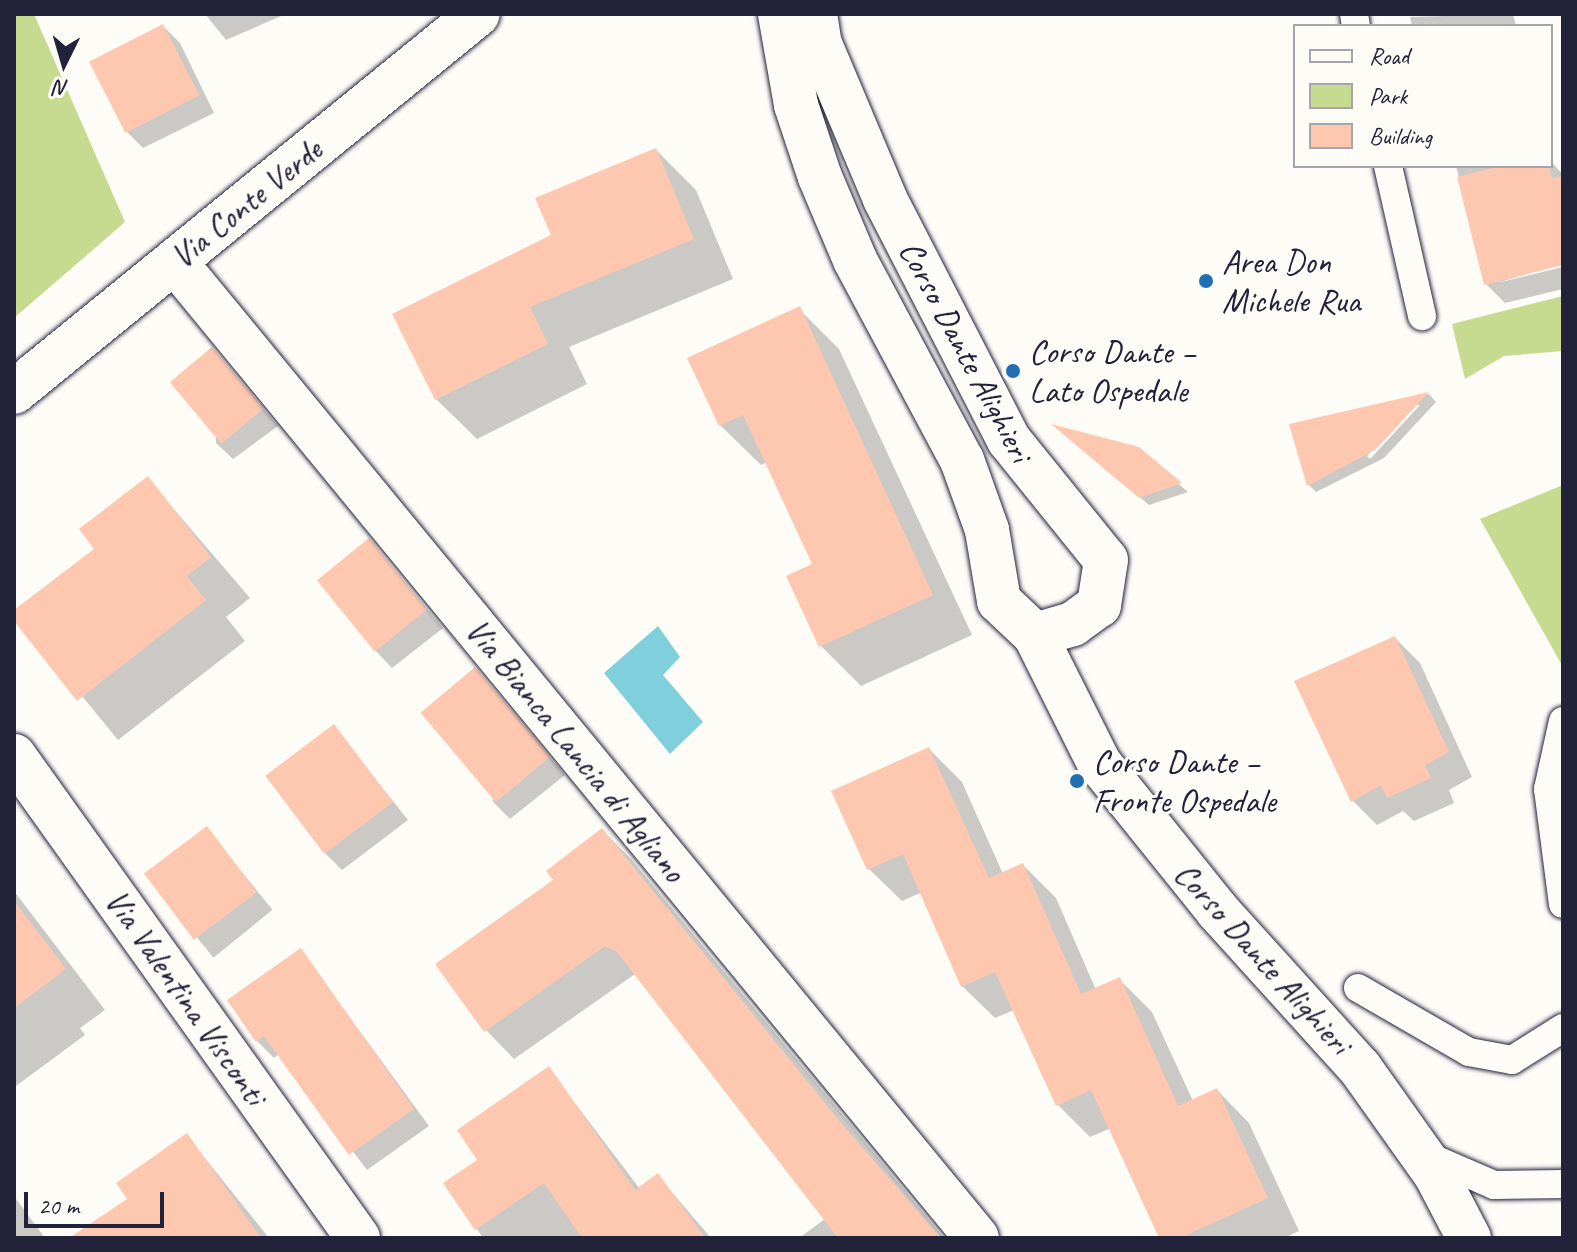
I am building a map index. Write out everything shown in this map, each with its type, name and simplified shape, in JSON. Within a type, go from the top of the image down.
[{"type":"street","name":"Via Conte Verde","points":[[14,392],[478,14]]},
{"type":"street","name":"Corso Dante Alighieri","points":[[780,14],[796,105],[820,177],[855,260],[962,460],[987,530],[999,601],[1035,635],[1099,763],[1217,910],[1360,1068],[1421,1154],[1469,1238]]},
{"type":"street","name":"Corso Dante Alighieri","points":[[815,14],[820,44],[885,199],[1001,426],[1022,465],[1078,516],[1106,560],[1099,605],[1073,624],[1035,635]]},
{"type":"street","name":"Via Bianca Lancia di Agliano","points":[[175,262],[977,1238]]},
{"type":"street","name":"Via Valentina Visconti","points":[[14,756],[358,1238]]},
{"type":"lane","points":[[1388,168],[1422,316]]},
{"type":"lane","points":[[1563,721],[1548,789],[1563,904]]},
{"type":"lane","points":[[1358,988],[1462,1050],[1512,1060],[1563,1028]]},
{"type":"lane","points":[[1421,1154],[1494,1185],[1563,1184]]},
{"type":"green space","points":[[14,14],[34,14],[125,222],[14,318]]},
{"type":"green space","points":[[1563,296],[1563,351],[1504,356],[1465,379],[1452,324]]},
{"type":"green space","points":[[1563,485],[1563,667],[1480,519]]},
{"type":"water","points":[[658,626],[680,657],[663,675],[703,722],[670,754],[604,673]]},
{"type":"building","points":[[163,24],[199,95],[125,133],[89,62]]},
{"type":"building","points":[[656,148],[694,239],[530,307],[548,344],[435,400],[392,314],[551,235],[535,198]]},
{"type":"building","points":[[1493,168],[1550,168],[1552,178],[1563,176],[1563,265],[1484,285],[1457,177]]},
{"type":"building","points":[[800,306],[933,595],[819,647],[786,576],[812,564],[743,415],[719,426],[687,358]]},
{"type":"building","points":[[212,347],[263,408],[221,444],[170,382]]},
{"type":"building","points":[[1429,392],[1375,450],[1307,486],[1289,424]]},
{"type":"building","points":[[1051,424],[1139,447],[1182,483],[1139,498]]},
{"type":"building","points":[[148,476],[211,557],[187,576],[206,600],[77,701],[14,621],[14,610],[94,549],[79,529]]},
{"type":"building","points":[[369,538],[427,609],[375,652],[317,580]]},
{"type":"building","points":[[1395,636],[1449,752],[1425,765],[1431,778],[1387,798],[1381,785],[1351,802],[1294,681]]},
{"type":"building","points":[[475,667],[550,757],[496,802],[421,713]]},
{"type":"building","points":[[334,724],[393,802],[324,854],[265,776]]},
{"type":"building","points":[[929,747],[989,878],[1023,863],[1081,994],[1120,977],[1178,1106],[1217,1088],[1268,1198],[1180,1238],[1159,1238],[1091,1090],[1056,1106],[995,972],[961,987],[903,854],[867,870],[831,791]]},
{"type":"building","points":[[207,826],[257,892],[194,940],[144,874]]},
{"type":"building","points":[[602,828],[841,1123],[941,1238],[838,1238],[617,952],[605,946],[484,1032],[435,964],[553,880],[546,871]]},
{"type":"building","points":[[14,901],[66,969],[14,1008]]},
{"type":"building","points":[[301,948],[414,1109],[349,1155],[264,1036],[256,1042],[227,1000]]},
{"type":"building","points":[[549,1066],[635,1190],[658,1173],[705,1238],[582,1238],[544,1183],[475,1230],[443,1183],[477,1160],[457,1130]]},
{"type":"building","points":[[187,1133],[261,1238],[69,1238],[127,1199],[116,1183]]},
{"type":"place","name":"Area Don Michele Rua","points":[[1206,281]]},
{"type":"place","name":"Corso Dante – Lato Ospedale","points":[[1013,371]]},
{"type":"place","name":"Corso Dante – Fronte Ospedale","points":[[1077,781]]}]
